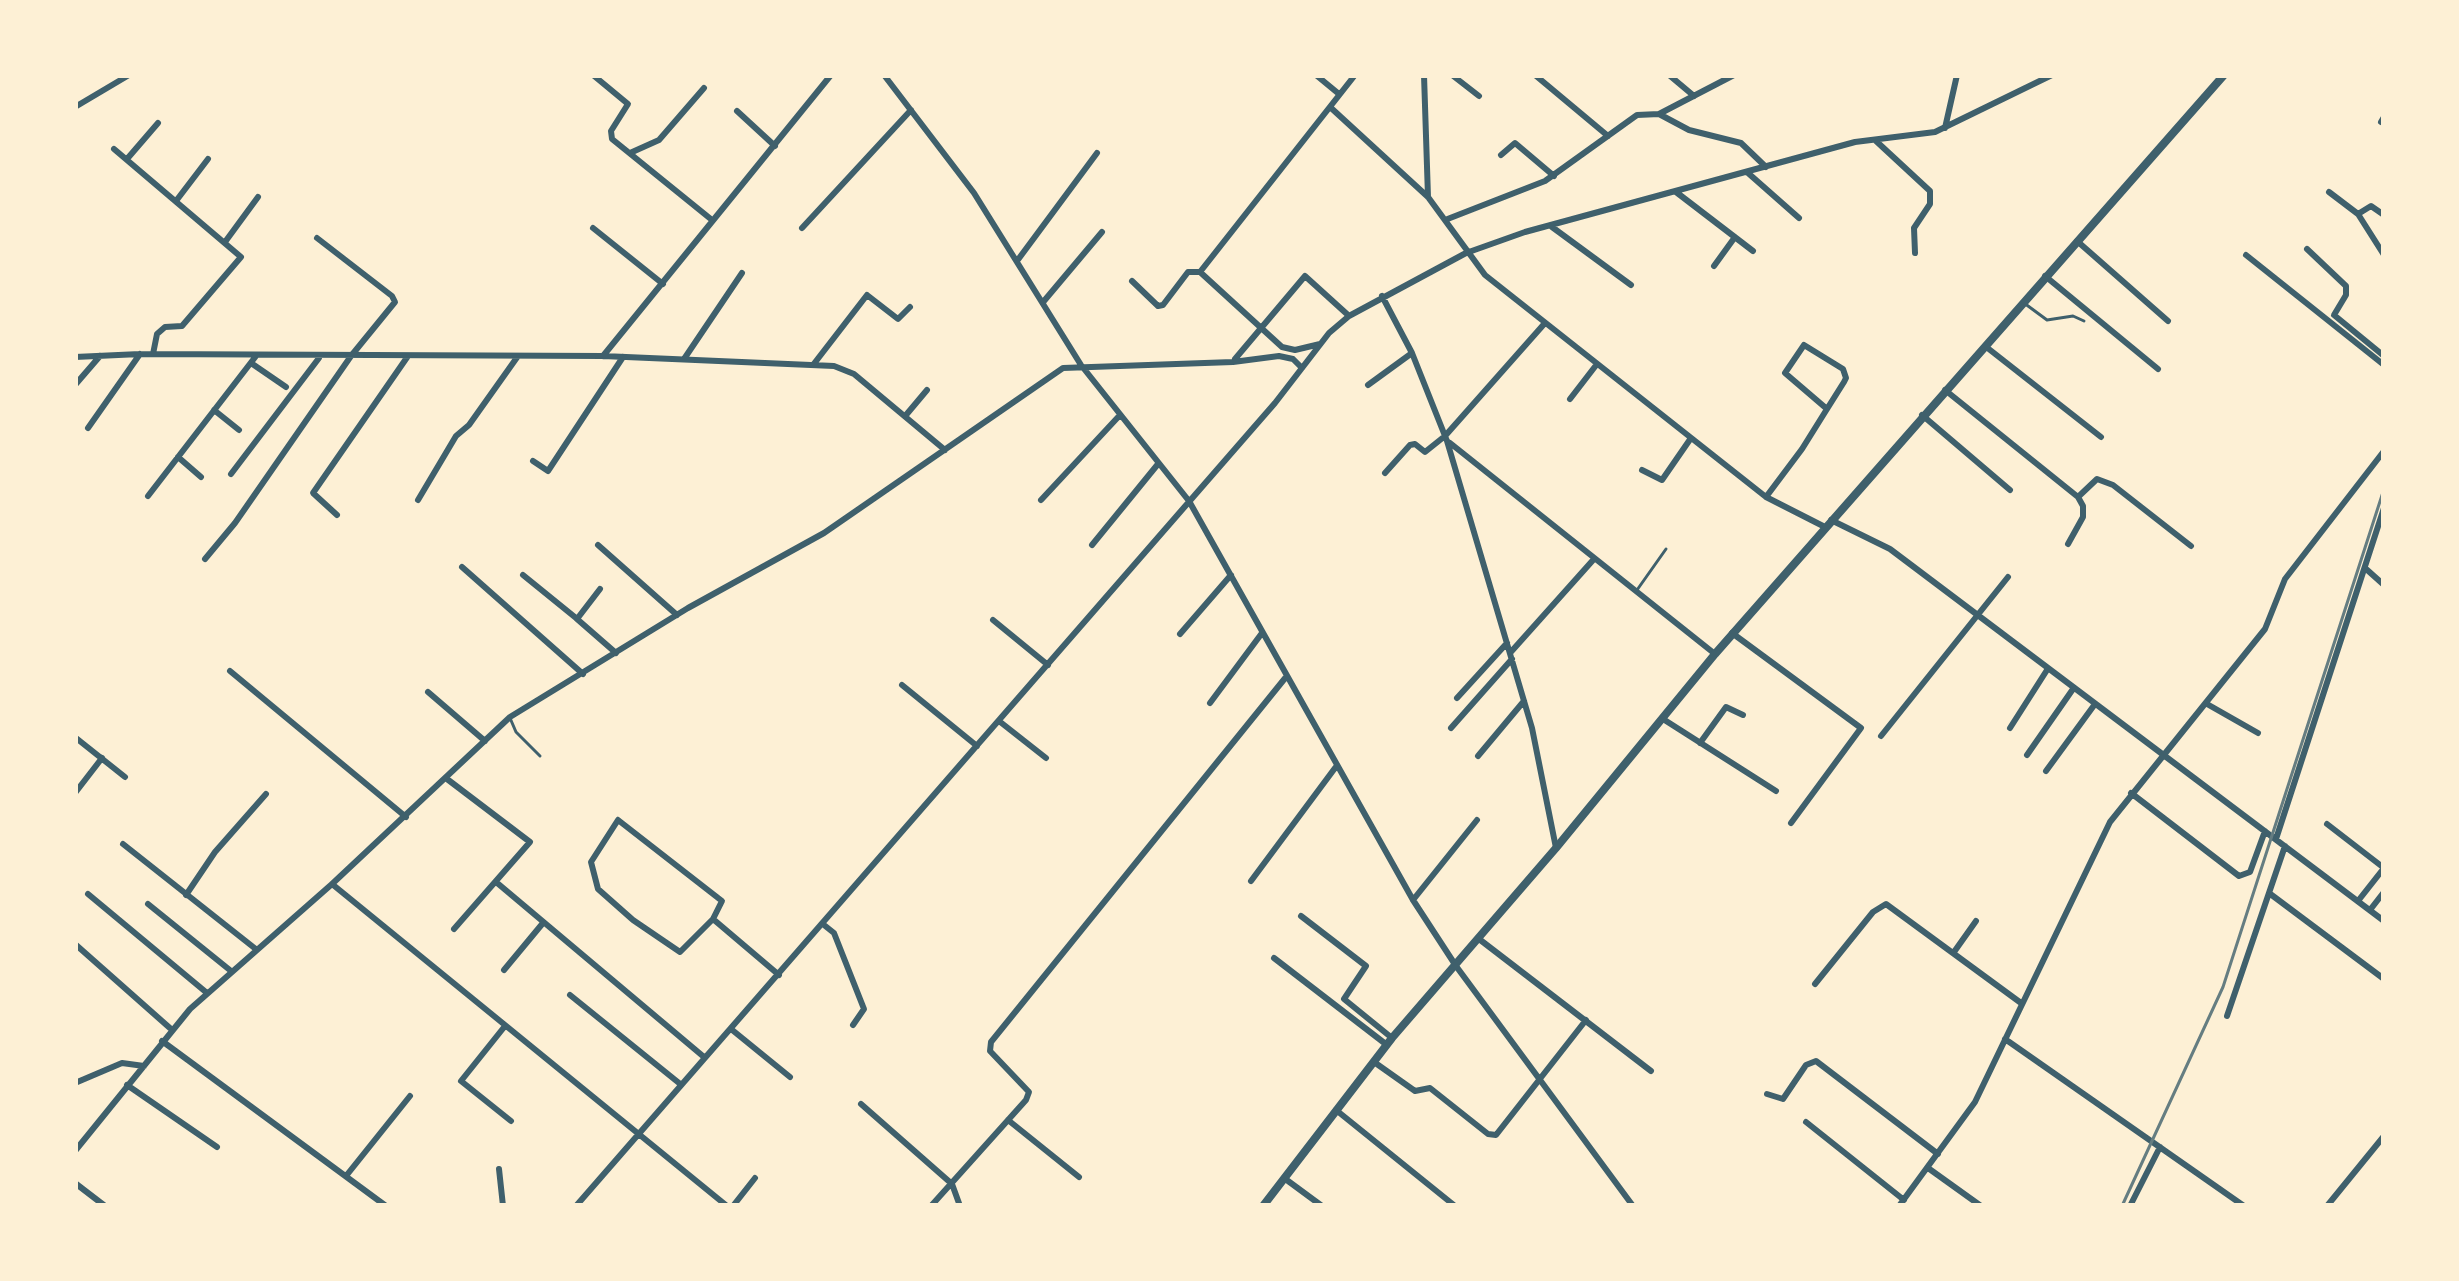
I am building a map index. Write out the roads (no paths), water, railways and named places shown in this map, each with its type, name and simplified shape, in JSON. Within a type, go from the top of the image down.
[{"type":"street","points":[[75,107],[129,75]]},
{"type":"street","points":[[593,75],[628,104],[610,136],[712,220]]},
{"type":"street","points":[[603,356],[832,75]]},
{"type":"street","points":[[884,75],[974,193],[1081,365],[1189,501],[1413,899],[1456,966],[1633,1206]]},
{"type":"street","points":[[1316,75],[1339,94]]},
{"type":"street","points":[[1199,272],[1354,75]]},
{"type":"street","points":[[1424,75],[1428,197]]},
{"type":"street","points":[[1452,75],[1479,95]]},
{"type":"street","points":[[1535,75],[1608,136]]},
{"type":"street","points":[[1669,75],[1694,96]]},
{"type":"street","points":[[1445,220],[1553,176],[1637,116],[1659,114],[1734,75]]},
{"type":"street","points":[[1945,128],[1957,75]]},
{"type":"street","points":[[576,1206],[1349,316],[1466,253],[1550,225],[1874,139],[1920,136],[2052,75]]},
{"type":"street","points":[[1265,1205],[1389,1041],[1556,848],[1714,653],[2224,75]]},
{"type":"street","points":[[630,153],[659,140],[704,88]]},
{"type":"street","points":[[1330,106],[1428,197],[1485,275],[1766,497],[1890,549],[2384,921]]},
{"type":"street","points":[[802,228],[911,110]]},
{"type":"street","points":[[737,111],[775,146]]},
{"type":"street","points":[[1659,114],[1689,130],[1742,143],[1766,167]]},
{"type":"street","points":[[127,159],[158,123]]},
{"type":"street","points":[[1874,139],[1930,191],[1930,204],[1914,228],[1915,253]]},
{"type":"street","points":[[1502,155],[1515,143],[1553,176]]},
{"type":"street","points":[[114,149],[239,253],[240,261],[182,326],[165,327],[157,334],[153,354]]},
{"type":"street","points":[[1016,261],[1096,153]]},
{"type":"street","points":[[176,201],[208,159]]},
{"type":"street","points":[[1747,172],[1799,218]]},
{"type":"street","points":[[1676,192],[1753,250]]},
{"type":"street","points":[[2329,192],[2358,214],[2384,255]]},
{"type":"street","points":[[225,242],[258,197]]},
{"type":"street","points":[[2358,214],[2371,206],[2384,215]]},
{"type":"street","points":[[1550,225],[1631,285]]},
{"type":"street","points":[[593,228],[663,284]]},
{"type":"street","points":[[1043,301],[1102,232]]},
{"type":"street","points":[[1714,266],[1735,237]]},
{"type":"street","points":[[205,559],[236,523],[394,302],[317,238]]},
{"type":"street","points":[[2077,241],[2168,321]]},
{"type":"street","points":[[2307,249],[2346,286],[2334,315],[2384,360]]},
{"type":"street","points":[[2246,255],[2384,360]]},
{"type":"street","points":[[1132,281],[1158,306],[1188,272],[1199,272],[1282,347],[1295,350],[1320,344]]},
{"type":"street","points":[[684,359],[742,273]]},
{"type":"street","points":[[1233,362],[1306,276],[1349,316]]},
{"type":"street","points":[[2045,276],[2158,369]]},
{"type":"street","points":[[813,365],[867,295],[898,320],[910,307]]},
{"type":"street","points":[[1382,296],[1412,353],[1446,438],[1524,701],[1556,848]]},
{"type":"street","points":[[1385,473],[1410,445],[1425,452],[1446,438],[1545,323]]},
{"type":"street","points":[[1766,497],[1827,409],[1845,374],[1804,345],[1785,373],[1827,409]]},
{"type":"street","points":[[1985,346],[2101,437]]},
{"type":"street","points":[[1368,385],[1412,353]]},
{"type":"street","points":[[88,428],[140,354]]},
{"type":"street","points":[[75,358],[140,354],[254,359],[603,356],[834,366],[854,374],[945,450]]},
{"type":"street","points":[[75,385],[100,355]]},
{"type":"street","points":[[231,474],[320,355]]},
{"type":"street","points":[[338,515],[313,493],[408,356]]},
{"type":"street","points":[[418,500],[456,436],[518,356]]},
{"type":"street","points":[[75,1151],[171,1029],[207,993],[406,817],[510,717],[676,615],[824,532],[1049,376],[1081,365],[1233,362],[1287,356],[1302,368]]},
{"type":"street","points":[[533,461],[548,471],[623,357]]},
{"type":"street","points":[[254,359],[286,387]]},
{"type":"street","points":[[148,496],[254,359]]},
{"type":"street","points":[[1570,399],[1597,364]]},
{"type":"street","points":[[906,415],[928,390]]},
{"type":"street","points":[[1945,390],[2078,497],[2084,506],[2083,517],[2068,544]]},
{"type":"street","points":[[214,410],[239,430]]},
{"type":"street","points":[[1041,500],[1121,415]]},
{"type":"street","points":[[1922,416],[2010,490]]},
{"type":"street","points":[[1446,438],[1714,653]]},
{"type":"street","points":[[1642,470],[1662,480],[1690,438]]},
{"type":"street","points":[[1806,1122],[1902,1203],[1976,1102],[2094,851],[2132,793],[2265,629],[2285,579],[2384,452]]},
{"type":"street","points":[[178,457],[201,477]]},
{"type":"street","points":[[1092,545],[1159,463]]},
{"type":"street","points":[[2078,497],[2097,479],[2113,485],[2191,546]]},
{"type":"street","points":[[2276,839],[2384,508]]},
{"type":"street","points":[[598,545],[676,615]]},
{"type":"street","points":[[1451,728],[1594,559]]},
{"type":"street","points":[[462,566],[583,674]]},
{"type":"street","points":[[2365,568],[2384,584]]},
{"type":"street","points":[[523,575],[616,653]]},
{"type":"street","points":[[1180,634],[1231,575]]},
{"type":"street","points":[[1881,736],[2008,577]]},
{"type":"street","points":[[577,619],[600,589]]},
{"type":"street","points":[[993,620],[1048,665]]},
{"type":"street","points":[[1210,703],[1262,632]]},
{"type":"street","points":[[1732,633],[1861,728],[1791,823]]},
{"type":"street","points":[[1457,698],[1507,643]]},
{"type":"street","points":[[2010,728],[2048,669]]},
{"type":"street","points":[[230,670],[406,817]]},
{"type":"street","points":[[931,1206],[1029,1092],[990,1051],[991,1042],[1286,677]]},
{"type":"street","points":[[902,685],[977,746]]},
{"type":"street","points":[[2027,755],[2073,688]]},
{"type":"street","points":[[428,692],[485,741]]},
{"type":"street","points":[[1478,757],[1524,701]]},
{"type":"street","points":[[2046,771],[2095,704]]},
{"type":"street","points":[[2207,704],[2258,733]]},
{"type":"street","points":[[1700,743],[1726,706],[1743,716]]},
{"type":"street","points":[[1662,718],[1776,791]]},
{"type":"street","points":[[999,721],[1046,758]]},
{"type":"street","points":[[76,738],[125,778]]},
{"type":"street","points":[[75,793],[102,758]]},
{"type":"street","points":[[1251,881],[1336,767]]},
{"type":"street","points":[[447,779],[530,842],[454,929]]},
{"type":"street","points":[[2132,793],[2239,876],[2250,872],[2265,831]]},
{"type":"street","points":[[187,895],[215,852],[266,794]]},
{"type":"street","points":[[618,820],[722,901],[712,919],[680,952],[598,889],[591,862],[618,820]]},
{"type":"street","points":[[1413,899],[1478,820]]},
{"type":"street","points":[[2327,824],[2384,868],[2358,901]]},
{"type":"street","points":[[123,844],[257,950]]},
{"type":"street","points":[[2227,1016],[2285,846]]},
{"type":"street","points":[[496,882],[704,1057]]},
{"type":"street","points":[[332,884],[730,1206],[755,1178]]},
{"type":"street","points":[[2269,892],[2384,980]]},
{"type":"street","points":[[2370,910],[2384,892]]},
{"type":"street","points":[[88,893],[207,993]]},
{"type":"street","points":[[148,904],[231,970]]},
{"type":"street","points":[[1815,984],[1873,912],[1886,904],[2021,1003]]},
{"type":"street","points":[[1301,916],[1366,966],[1345,995],[1346,1002],[1389,1041]]},
{"type":"street","points":[[712,919],[779,975]]},
{"type":"street","points":[[1954,952],[1976,921]]},
{"type":"street","points":[[504,970],[543,923]]},
{"type":"street","points":[[824,925],[833,933],[864,1009],[853,1025]]},
{"type":"street","points":[[1479,939],[1651,1071]]},
{"type":"street","points":[[75,944],[171,1029]]},
{"type":"street","points":[[1274,958],[1389,1041]]},
{"type":"street","points":[[570,995],[680,1084]]},
{"type":"street","points":[[1374,1062],[1415,1090],[1430,1088],[1491,1135],[1501,1131],[1586,1020]]},
{"type":"street","points":[[506,1025],[461,1081],[511,1121]]},
{"type":"street","points":[[731,1029],[790,1077]]},
{"type":"street","points":[[2005,1039],[2244,1206]]},
{"type":"street","points":[[162,1041],[386,1206]]},
{"type":"street","points":[[1767,1094],[1786,1097],[1809,1061],[1816,1061],[1939,1155]]},
{"type":"street","points":[[75,1083],[122,1064],[144,1066]]},
{"type":"street","points":[[127,1084],[217,1147]]},
{"type":"street","points":[[346,1176],[410,1096]]},
{"type":"street","points":[[861,1104],[952,1184],[960,1206]]},
{"type":"street","points":[[1336,1110],[1455,1206]]},
{"type":"street","points":[[1008,1120],[1079,1177]]},
{"type":"street","points":[[2327,1206],[2384,1136]]},
{"type":"street","points":[[2130,1206],[2160,1147]]},
{"type":"street","points":[[1928,1168],[1981,1206]]},
{"type":"street","points":[[499,1169],[503,1206]]},
{"type":"street","points":[[1284,1178],[1322,1206]]},
{"type":"street","points":[[75,1184],[105,1206]]},
{"type":"lane","points":[[2023,302],[2047,320],[2073,316],[2084,321]]},
{"type":"lane","points":[[1636,592],[1666,549]]},
{"type":"lane","points":[[510,717],[515,732],[540,757]]},
{"type":"railway","points":[[2122,1206],[2223,987],[2384,489]]}]
